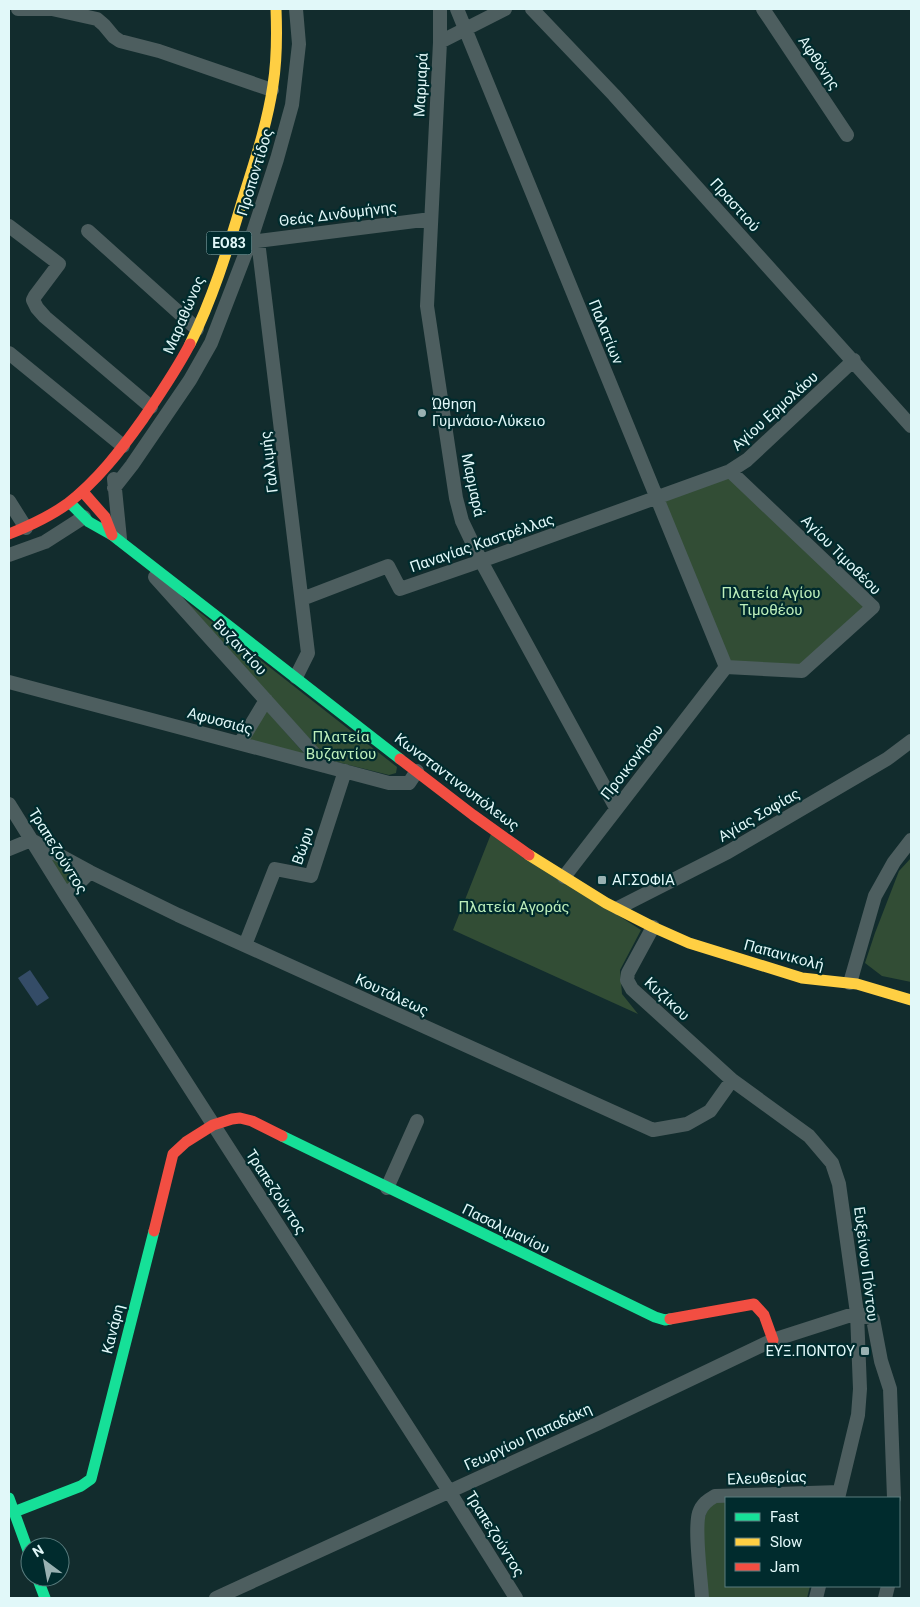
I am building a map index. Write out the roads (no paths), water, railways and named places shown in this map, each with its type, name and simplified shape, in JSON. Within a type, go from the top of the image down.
[{"type":"street","points":[[18,9],[52,10],[98,19],[113,36],[120,40],[159,51],[272,90]]},
{"type":"street","name":"Μαραθώνος","points":[[9,534],[49,517],[70,503],[82,492],[120,450],[174,375],[197,329],[235,225],[269,110],[277,45],[276,9]]},
{"type":"street","name":"Προποντίδος","points":[[114,488],[190,380],[211,343],[254,242],[292,105],[299,44],[296,9]]},
{"type":"street","name":"Μαρμαρά","points":[[440,9],[427,306],[456,498],[462,521],[481,561],[616,808]]},
{"type":"street","name":"Παλατίων","points":[[457,9],[726,666]]},
{"type":"street","points":[[440,42],[505,9]]},
{"type":"street","name":"Πραστιού","points":[[532,9],[614,95],[854,360],[911,426]]},
{"type":"street","name":"Αφθόνης","points":[[763,9],[847,135]]},
{"type":"street","name":"Θεάς Δινδυμήνης","points":[[254,242],[431,219]]},
{"type":"street","points":[[9,226],[59,264],[35,296],[34,300],[37,308],[45,317],[151,407]]},
{"type":"street","points":[[88,232],[197,329]]},
{"type":"street","name":"Γαλλιμής","points":[[254,242],[308,653],[296,677]]},
{"type":"street","points":[[9,353],[120,450],[114,472],[114,488],[121,543]]},
{"type":"street","name":"Αγίου Ερμολάου","points":[[656,498],[730,471],[747,460],[854,360]]},
{"type":"street","name":"Αγίου Τιμοθέου","points":[[726,666],[802,671],[873,607],[730,471]]},
{"type":"street","name":"Κωνσταντινουπόλεως","points":[[82,492],[105,517],[121,543]]},
{"type":"street","name":"Παναγίας Καστρέλλας","points":[[302,599],[388,566],[400,589],[656,498]]},
{"type":"street","points":[[9,501],[26,528]]},
{"type":"street","name":"Κωνσταντινουπόλεως","points":[[70,503],[84,517],[121,543],[516,846],[564,877],[653,927]]},
{"type":"street","points":[[9,555],[45,542],[84,517]]},
{"type":"street","name":"Βυζαντίου","points":[[121,543],[325,766]]},
{"type":"street","name":"Προικονήσου","points":[[564,877],[726,666]]},
{"type":"street","name":"Αφυσσιάς","points":[[9,682],[389,783],[409,783],[416,771]]},
{"type":"street","points":[[240,743],[266,700]]},
{"type":"street","name":"Αγίας Σοφίας","points":[[618,908],[728,852],[880,764],[911,741]]},
{"type":"street","name":"Βώρυ","points":[[245,945],[275,869],[311,876],[346,772]]},
{"type":"street","name":"Τραπεζούντος","points":[[9,804],[516,1598]]},
{"type":"street","points":[[9,849],[32,840]]},
{"type":"street","name":"Κουτάλεως","points":[[32,840],[90,872],[178,916],[476,1052],[653,1130],[687,1124],[710,1111],[732,1080]]},
{"type":"street","points":[[850,984],[875,896],[894,862],[911,840]]},
{"type":"street","points":[[65,894],[90,872]]},
{"type":"street","name":"Παπανικολή","points":[[653,927],[706,948],[802,978],[850,984],[895,994],[911,1000]]},
{"type":"street","name":"Κυζίκου","points":[[653,927],[628,973],[627,980],[632,989],[732,1080]]},
{"type":"street","name":"Ευξείνου Πόντου","points":[[732,1080],[809,1136],[832,1163],[839,1184],[857,1313],[860,1389],[858,1415],[838,1495]]},
{"type":"street","name":"Πασαλιμανίου","points":[[213,1125],[226,1120],[240,1118],[252,1121],[655,1317],[665,1320],[674,1319],[754,1304],[758,1305],[773,1340]]},
{"type":"street","points":[[387,1188],[416,1121]]},
{"type":"street","name":"Κανάρη","points":[[14,1512],[81,1486],[91,1479],[173,1154],[180,1146],[213,1125]]},
{"type":"street","points":[[857,1313],[873,1319],[881,1361],[890,1389],[894,1497]]},
{"type":"street","name":"Γεωργίου Παπαδάκη","points":[[216,1598],[597,1424],[773,1340],[857,1313]]},
{"type":"street","name":"Ελευθερίας","points":[[702,1598],[698,1527],[699,1512],[706,1502],[715,1496],[838,1495]]},
{"type":"street","points":[[9,1498],[23,1537]]},
{"type":"water","points":[[30,970],[49,998],[37,1006],[18,978]]},
{"type":"place","name":"Ώθηση Γυμνάσιο-Λύκειο","points":[[422,413]]},
{"type":"place","name":"ΑΓ.ΣΟΦΙΑ","points":[[602,880]]},
{"type":"place","name":"ΕΥΞ.ΠΟΝΤΟΥ","points":[[865,1351]]},
{"type":"park label","name":"Πλατεία Αγίου Τιμοθέου","points":[[771,602]]},
{"type":"park label","name":"Πλατεία Βυζαντίου","points":[[341,746]]},
{"type":"park label","name":"Πλατεία Αγοράς","points":[[514,907]]}]
